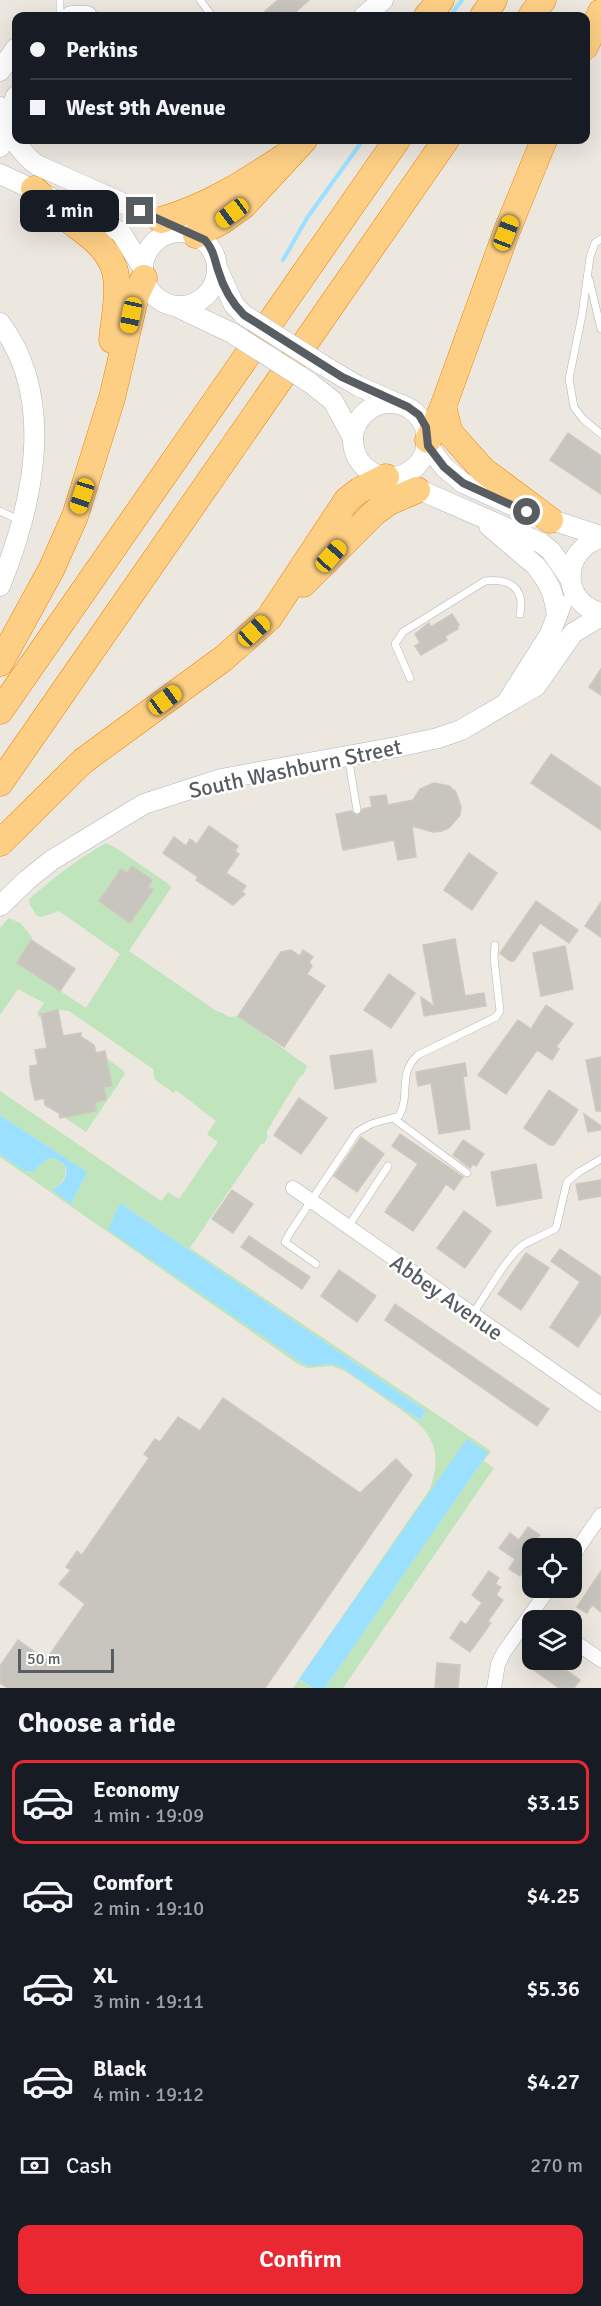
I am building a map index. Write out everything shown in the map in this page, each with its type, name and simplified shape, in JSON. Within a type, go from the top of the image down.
[{"type":"highway","points":[[430,12],[441,0]]},
{"type":"highway","points":[[590,36],[601,12]]},
{"type":"highway","points":[[0,711],[394,144]]},
{"type":"highway","points":[[0,783],[443,144]]},
{"type":"highway","points":[[428,443],[506,233],[542,144]]},
{"type":"highway","points":[[161,220],[198,208],[230,192],[297,146]]},
{"type":"highway","points":[[190,233],[222,221],[243,206],[297,146]]},
{"type":"highway","points":[[34,189],[64,216],[101,244],[115,271],[116,296],[103,426]]},
{"type":"highway","points":[[0,663],[47,577],[75,516],[112,398],[143,273]]},
{"type":"highway","points":[[443,407],[450,433],[483,470],[550,520]]},
{"type":"highway","points":[[268,618],[347,501],[360,490],[389,478]]},
{"type":"highway","points":[[0,843],[83,761],[224,658],[268,618],[374,513],[389,502],[417,490]]},
{"type":"main road","points":[[369,12],[383,0]]},
{"type":"main road","points":[[0,71],[12,54]]},
{"type":"main road","points":[[3,127],[12,106]]},
{"type":"main road","points":[[17,144],[21,152],[37,165],[205,240],[217,259],[218,270],[234,304],[244,315],[358,386],[408,407],[419,415],[426,427],[428,443],[424,458],[416,468],[405,475],[389,478]]},
{"type":"main road","points":[[0,174],[85,213],[121,234],[143,273],[148,289],[155,297],[232,333],[309,382],[333,401],[353,438],[359,461],[371,472],[474,513],[541,543],[551,551],[582,604],[601,614]]},
{"type":"main road","points":[[143,273],[145,256],[151,245],[160,237],[172,232],[190,233]]},
{"type":"main road","points":[[175,306],[186,306],[205,298],[212,290],[218,270]]},
{"type":"main road","points":[[0,323],[23,365],[35,426],[34,454],[21,521],[0,586]]},
{"type":"main road","points":[[353,438],[359,419],[366,411],[385,403],[396,403]]},
{"type":"main road","points":[[428,443],[444,467],[463,483],[550,520],[601,537]]},
{"type":"main road","points":[[474,513],[536,566],[553,592],[557,616]]},
{"type":"main road","name":"South Washburn Street","points":[[507,702],[550,634],[570,580],[574,561],[581,549],[601,537]]},
{"type":"main road","name":"South Washburn Street","points":[[0,906],[52,860],[144,804],[221,779],[348,756],[453,733],[477,722],[536,686],[573,633],[601,614]]},
{"type":"street","name":"Abbey Avenue","points":[[293,1188],[601,1404]]},
{"type":"street","points":[[582,1543],[601,1515]]},
{"type":"street","points":[[494,1688],[498,1664],[504,1653],[522,1633]]},
{"type":"street","points":[[582,1647],[601,1660]]},
{"type":"lane","points":[[601,239],[595,243],[569,379],[574,407],[583,419],[601,434]]},
{"type":"lane","points":[[588,276],[601,329]]},
{"type":"lane","points":[[0,511],[21,521]]},
{"type":"lane","points":[[410,678],[395,644],[398,638],[403,632],[485,581],[499,579],[517,590],[523,601],[519,614]]},
{"type":"lane","points":[[348,756],[357,810]]},
{"type":"lane","points":[[316,1264],[285,1242],[309,1200],[357,1132],[370,1124],[399,1116],[404,1108],[405,1077],[410,1062],[418,1055],[496,1017],[500,1011],[494,958],[495,945]]},
{"type":"lane","points":[[393,1118],[467,1173]]},
{"type":"lane","points":[[472,1315],[522,1246],[543,1237],[556,1227],[567,1182],[601,1159]]},
{"type":"lane","points":[[348,1227],[388,1166]]},
{"type":"green space","points":[[106,843],[116,848],[170,885],[171,888],[129,951],[215,1010],[230,1017],[238,1016],[307,1066],[267,1131],[264,1144],[261,1144],[190,1248],[491,1451],[484,1461],[494,1468],[343,1688],[325,1688],[488,1453],[299,1680],[313,1688],[293,1688],[430,1489],[436,1460],[434,1448],[423,1428],[414,1420],[345,1371],[331,1366],[307,1368],[298,1364],[0,1157],[0,1154],[24,1171],[33,1171],[49,1158],[62,1163],[66,1171],[65,1176],[52,1190],[71,1204],[87,1172],[0,1115],[0,1091],[161,1201],[168,1192],[179,1199],[218,1142],[207,1134],[216,1121],[176,1090],[174,1093],[155,1080],[153,1069],[69,1011],[42,1013],[42,1017],[39,1017],[37,1013],[44,1003],[18,989],[0,1015],[0,928],[9,918],[20,923],[32,937],[18,963],[86,1008],[120,954],[59,911],[42,917],[37,916],[30,905],[29,899],[38,891]],"holes":[[[132,866],[152,880],[147,887],[152,891],[130,923],[99,901],[121,869],[127,873]],[[120,1203],[426,1411],[420,1420],[341,1367],[302,1363],[109,1230]]]},
{"type":"green space","points":[[106,1058],[125,1074],[86,1132],[64,1117],[96,1111],[95,1102],[106,1100],[104,1087],[112,1085]]},
{"type":"water","points":[[0,1115],[87,1172],[71,1204],[52,1190],[65,1177],[65,1167],[62,1163],[49,1158],[33,1171],[24,1171],[0,1154]]},
{"type":"water","points":[[120,1203],[426,1411],[420,1420],[341,1367],[302,1363],[108,1230]]},
{"type":"water","points":[[467,1439],[488,1453],[325,1688],[313,1688],[299,1679]]},
{"type":"building","points":[[278,0],[309,0],[296,12],[265,11]]},
{"type":"building","points":[[568,433],[601,456],[601,494],[550,460]]},
{"type":"building","points":[[452,614],[459,625],[458,629],[445,636],[447,640],[421,655],[415,646],[420,643],[415,634],[429,623],[431,627]]},
{"type":"building","points":[[601,669],[601,695],[589,687]]},
{"type":"building","points":[[551,754],[601,788],[601,830],[531,783]]},
{"type":"building","points":[[434,783],[449,786],[456,792],[461,807],[460,815],[449,828],[442,831],[433,832],[412,826],[416,857],[398,860],[394,840],[343,850],[336,814],[351,811],[358,815],[363,809],[372,807],[370,797],[386,795],[388,805],[413,800],[420,789]]},
{"type":"building","points":[[209,826],[238,846],[235,851],[239,854],[226,873],[246,886],[242,892],[245,894],[233,905],[196,880],[198,877],[163,853],[174,837],[186,846],[190,839],[197,844]]},
{"type":"building","points":[[469,853],[497,873],[472,910],[444,890]]},
{"type":"building","points":[[132,866],[152,880],[148,887],[153,890],[130,923],[99,901],[121,869],[127,873]]},
{"type":"building","points":[[536,901],[578,930],[569,943],[540,923],[514,961],[510,961],[500,953]]},
{"type":"building","points":[[601,902],[601,937],[585,926]]},
{"type":"building","points":[[455,939],[465,996],[484,993],[486,1006],[424,1016],[421,997],[434,1006],[423,945]]},
{"type":"building","points":[[31,940],[75,969],[60,991],[17,963]]},
{"type":"building","points":[[565,946],[573,989],[541,996],[533,953]]},
{"type":"building","points":[[291,950],[300,956],[303,950],[313,957],[309,962],[312,966],[307,974],[325,986],[284,1047],[238,1016],[281,952]]},
{"type":"building","points":[[389,974],[415,993],[391,1028],[364,1010]]},
{"type":"building","points":[[546,1005],[573,1024],[556,1047],[559,1049],[552,1060],[537,1050],[506,1094],[478,1075],[518,1020],[531,1029]]},
{"type":"building","points":[[58,1010],[63,1036],[81,1033],[81,1037],[94,1045],[96,1053],[105,1051],[112,1086],[104,1087],[106,1100],[95,1102],[96,1111],[60,1118],[59,1113],[45,1105],[44,1098],[35,1100],[30,1076],[30,1066],[38,1065],[35,1050],[47,1048],[41,1014]]},
{"type":"building","points":[[372,1050],[376,1082],[335,1089],[330,1056]]},
{"type":"building","points":[[601,1057],[601,1111],[596,1111],[586,1060]]},
{"type":"building","points":[[465,1063],[467,1076],[463,1077],[470,1129],[439,1134],[431,1083],[418,1086],[416,1072]]},
{"type":"building","points":[[549,1090],[578,1110],[554,1145],[550,1145],[524,1128]]},
{"type":"building","points":[[299,1098],[327,1118],[301,1154],[274,1135]]},
{"type":"building","points":[[584,1114],[601,1126],[601,1130],[588,1132]]},
{"type":"building","points":[[400,1134],[463,1177],[454,1190],[446,1184],[413,1231],[385,1212],[418,1164],[392,1146]]},
{"type":"building","points":[[361,1137],[384,1154],[357,1192],[334,1176]]},
{"type":"building","points":[[463,1140],[484,1154],[476,1166],[473,1164],[470,1168],[453,1155]]},
{"type":"building","points":[[536,1164],[542,1198],[497,1206],[491,1172]]},
{"type":"building","points":[[601,1180],[601,1196],[579,1200],[576,1184]]},
{"type":"building","points":[[232,1190],[253,1204],[233,1233],[212,1219]]},
{"type":"building","points":[[464,1211],[491,1231],[465,1268],[437,1248]]},
{"type":"building","points":[[249,1236],[310,1277],[302,1289],[241,1247]]},
{"type":"building","points":[[560,1249],[601,1277],[601,1313],[578,1347],[550,1327],[580,1282],[551,1261]]},
{"type":"building","points":[[526,1253],[549,1268],[521,1310],[498,1294]]},
{"type":"building","points":[[339,1270],[376,1296],[357,1322],[321,1296]]},
{"type":"building","points":[[395,1304],[549,1409],[537,1426],[385,1320]]},
{"type":"building","points":[[223,1398],[360,1493],[396,1459],[412,1475],[265,1688],[8,1688],[0,1683],[0,1666],[18,1640],[46,1660],[85,1604],[59,1584],[71,1570],[66,1567],[77,1551],[82,1555],[149,1458],[144,1454],[155,1439],[160,1442],[178,1417],[200,1431]]},
{"type":"building","points":[[528,1527],[540,1535],[538,1538],[522,1538],[522,1573],[520,1576],[509,1569],[515,1559],[499,1548],[510,1533],[519,1540]]},
{"type":"building","points":[[489,1571],[499,1578],[495,1584],[501,1587],[496,1595],[503,1600],[488,1621],[491,1623],[470,1652],[450,1638],[461,1621],[466,1625],[482,1603],[472,1595]]},
{"type":"building","points":[[601,1571],[601,1612],[592,1605],[587,1613],[577,1607]]},
{"type":"building","points":[[437,1663],[460,1665],[458,1688],[435,1688]]},
{"type":"building","points":[[534,1670],[566,1670],[580,1680],[574,1688],[559,1688]]},
{"type":"waterway","points":[[453,12],[462,0]]},
{"type":"waterway","points":[[283,260],[307,218],[360,144]]},
{"type":"route","points":[[140,211],[196,234],[205,240],[217,259],[218,270],[226,290],[244,315],[342,377],[408,407],[419,415],[426,427],[428,446],[444,467],[463,483],[527,512]]}]
